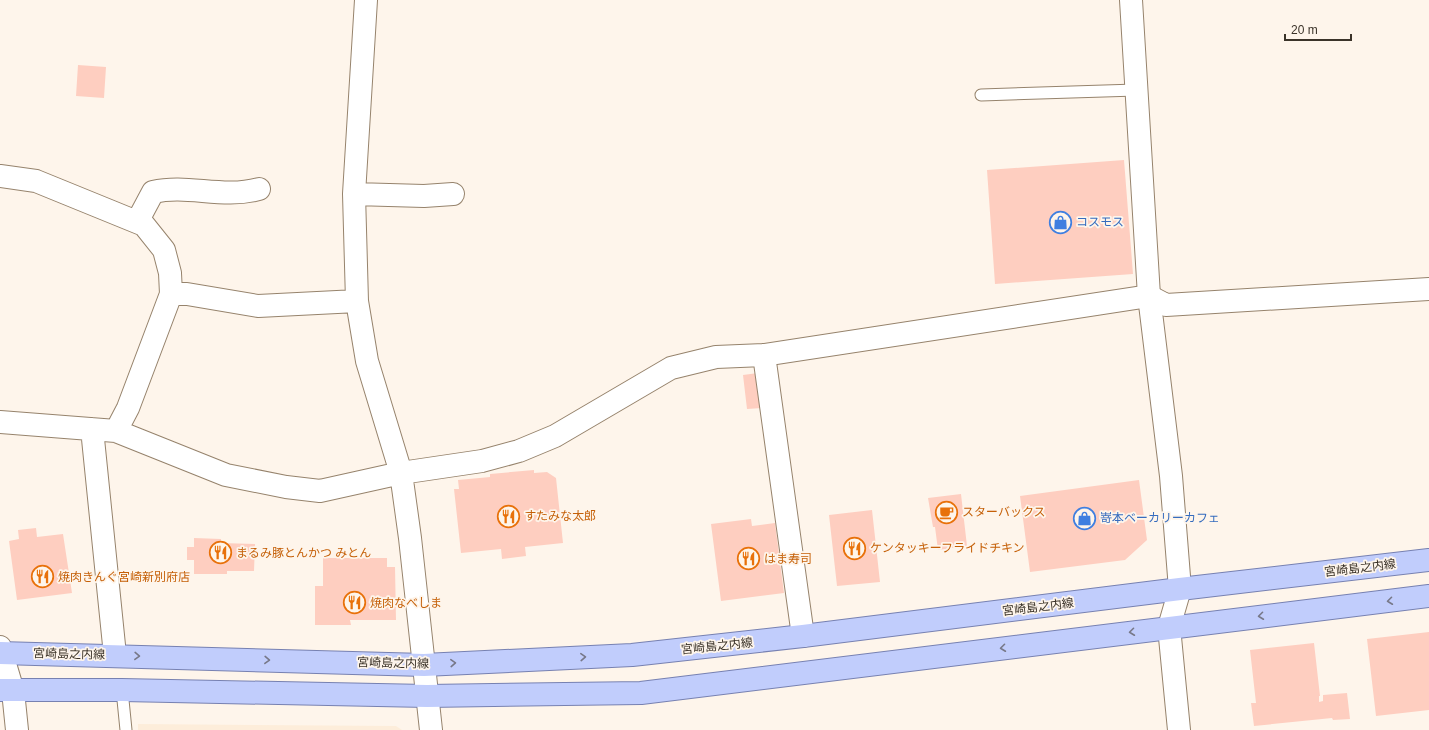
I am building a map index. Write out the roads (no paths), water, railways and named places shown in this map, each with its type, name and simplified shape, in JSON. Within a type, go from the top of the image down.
[{"type":"main road","name":"宮崎島之内線","points":[[0,651],[424,665],[632,655],[803,636],[1180,589],[1429,560]]},
{"type":"main road","points":[[6,690],[122,690],[427,696],[641,693],[1429,596]]},
{"type":"street","points":[[366,0],[354,194],[357,301],[367,361],[401,473],[410,538],[431,730]]},
{"type":"street","points":[[1131,0],[1149,296],[1171,476],[1180,589],[1169,628],[1179,730]]},
{"type":"street","points":[[0,176],[36,181],[144,225],[164,250],[170,273],[171,294],[128,408],[116,431]]},
{"type":"street","points":[[137,222],[153,192],[169,190],[230,194],[259,189]]},
{"type":"street","points":[[354,194],[424,196],[453,194]]},
{"type":"street","points":[[0,422],[116,431],[226,475],[286,487],[320,491],[401,473],[482,461],[519,451],[561,432],[671,368],[716,357],[764,355],[1149,296],[1166,305],[1429,289]]},
{"type":"street","points":[[171,294],[188,294],[258,306],[357,301]]},
{"type":"street","points":[[764,355],[803,636]]},
{"type":"street","points":[[92,430],[115,655]]},
{"type":"street","points":[[0,651],[6,690],[17,730]]},
{"type":"lane","points":[[981,95],[1136,90]]},
{"type":"lane","points":[[122,690],[126,730]]},
{"type":"place","name":"コスモス","points":[[1060,222]]},
{"type":"place","name":"スターバックス","points":[[947,512]]},
{"type":"place","name":"すたみな太郎","points":[[508,516]]},
{"type":"place","name":"嵜本ベーカリーカフェ","points":[[1084,518]]},
{"type":"place","name":"ケンタッキーフライドチキン","points":[[854,548]]},
{"type":"place","name":"まるみ豚とんかつ みとん","points":[[221,553]]},
{"type":"place","name":"はま寿司","points":[[748,559]]},
{"type":"place","name":"焼肉きんぐ宮崎新別府店","points":[[42,577]]},
{"type":"place","name":"焼肉なべしま","points":[[355,603]]}]
